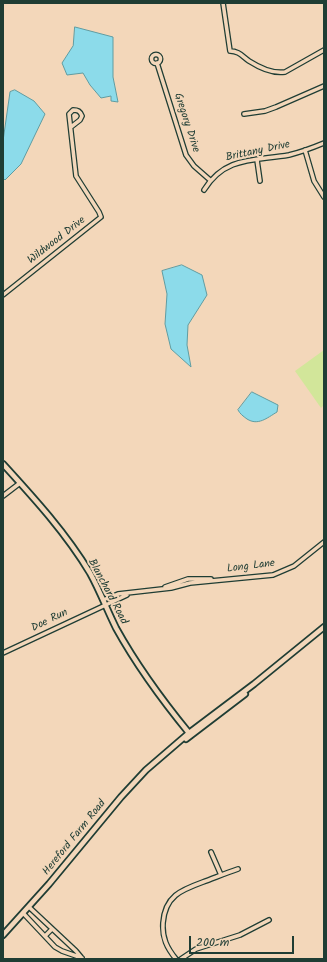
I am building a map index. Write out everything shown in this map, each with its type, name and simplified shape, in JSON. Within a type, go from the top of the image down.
[{"type":"street","points":[[223,3],[230,51],[240,53],[257,66],[278,73],[285,72],[324,50]]},
{"type":"street","name":"Gregory Drive","points":[[157,63],[186,155],[194,166],[210,180]]},
{"type":"street","points":[[244,114],[265,111],[323,87]]},
{"type":"street","name":"Wildwood Drive","points":[[3,295],[101,218],[99,212],[76,176],[69,114],[73,110],[77,110],[82,116],[71,127]]},
{"type":"street","name":"Brittany Drive","points":[[204,190],[210,180],[221,170],[229,166],[290,154],[324,144]]},
{"type":"street","points":[[305,150],[314,181],[324,197]]},
{"type":"street","points":[[257,160],[260,180]]},
{"type":"street","name":"Blanchard Road","points":[[3,464],[61,532],[90,573],[116,627],[138,665],[158,695],[189,733]]},
{"type":"street","points":[[3,496],[20,483]]},
{"type":"street","name":"Long Lane","points":[[104,602],[131,593],[157,590],[188,579],[207,578],[218,580],[273,575],[294,566],[324,542]]},
{"type":"street","name":"Doe Run","points":[[3,653],[104,602]]},
{"type":"street","name":"Hereford Farm Road","points":[[3,935],[24,913],[133,783],[163,754],[323,629]]},
{"type":"street","name":"Hereford Farm Road","points":[[163,754],[182,742],[229,707],[246,693],[254,684]]},
{"type":"street","points":[[211,852],[221,875]]},
{"type":"street","points":[[176,959],[167,947],[164,940],[163,932],[165,911],[168,903],[180,892],[238,869]]},
{"type":"street","points":[[29,907],[82,958]]},
{"type":"street","points":[[24,913],[55,947],[82,958]]},
{"type":"street","points":[[181,959],[196,949],[240,935],[269,920]]},
{"type":"street","points":[[45,936],[52,929]]},
{"type":"green space","points":[[324,350],[324,405],[321,408],[295,371]]},
{"type":"water","points":[[75,27],[113,37],[113,77],[118,102],[111,101],[111,96],[101,98],[90,85],[83,73],[67,75],[62,63],[73,46]]},
{"type":"water","points":[[15,90],[34,101],[45,114],[21,164],[5,180],[3,178],[3,141],[10,92]]},
{"type":"water","points":[[182,265],[202,275],[207,295],[188,325],[187,345],[191,367],[171,349],[165,324],[167,294],[162,271]]},
{"type":"water","points":[[252,392],[278,405],[277,412],[266,419],[255,422],[243,416],[238,410]]}]
